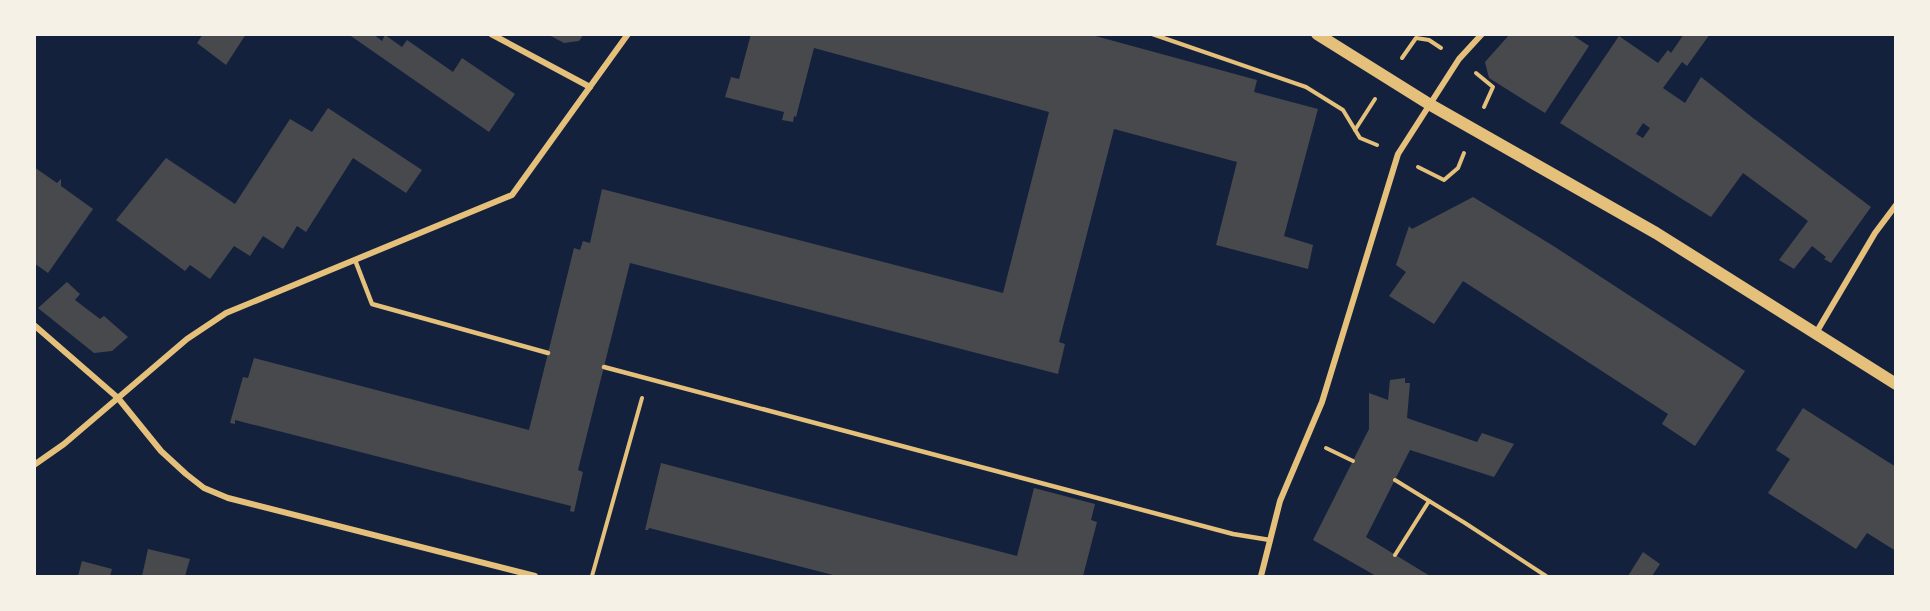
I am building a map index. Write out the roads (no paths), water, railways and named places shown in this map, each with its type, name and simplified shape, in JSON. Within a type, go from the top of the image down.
[{"type":"main road","points":[[1317,34],[1429,104],[1656,233],[1896,384]]},
{"type":"street","points":[[491,34],[590,87]]},
{"type":"street","points":[[34,465],[64,444],[187,339],[226,313],[512,195],[628,34]]},
{"type":"street","points":[[1261,576],[1280,501],[1328,382],[1398,154],[1459,59],[1482,34]]},
{"type":"street","points":[[1816,334],[1875,233],[1896,205]]},
{"type":"street","points":[[34,325],[118,398],[160,451],[204,488],[228,498],[535,576]]},
{"type":"lane","points":[[355,260],[372,304],[548,352]]},
{"type":"lane","points":[[604,367],[1222,531],[1270,540]]}]
